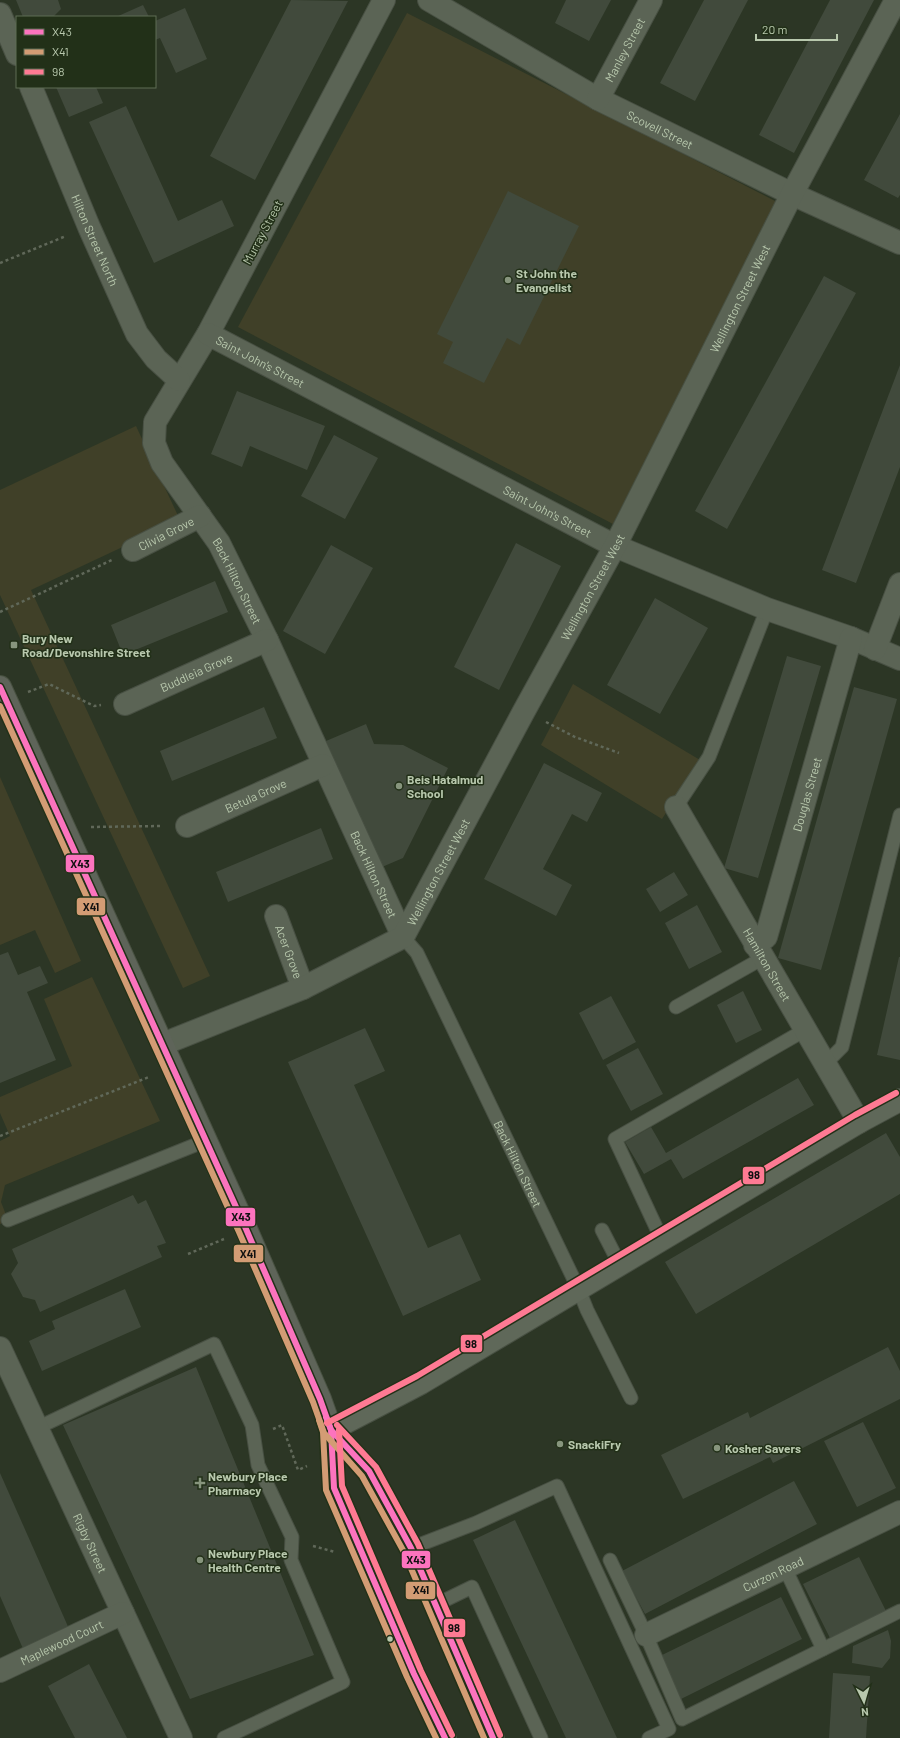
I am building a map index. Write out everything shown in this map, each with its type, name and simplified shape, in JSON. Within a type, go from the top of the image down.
[{"type":"highway","points":[[3,694],[174,1068],[320,1399],[331,1430],[334,1488],[414,1674],[445,1738]]},
{"type":"highway","points":[[331,1430],[369,1471],[411,1548],[493,1738]]},
{"type":"main road","points":[[331,1430],[421,1383],[859,1122],[900,1100]]},
{"type":"street","name":"Murray Street","points":[[162,463],[154,443],[155,422],[208,334],[384,0]]},
{"type":"street","name":"Scovell Street","points":[[429,0],[598,99],[792,194],[900,243]]},
{"type":"street","name":"Manley Street","points":[[598,99],[651,0]]},
{"type":"street","name":"Wellington Street West","points":[[163,1044],[303,988],[403,937],[524,711],[615,546],[792,194],[896,0]]},
{"type":"street","points":[[0,14],[16,52]]},
{"type":"street","name":"Hilton Street North","points":[[30,88],[88,227],[137,334],[156,359],[179,380]]},
{"type":"street","name":"Saint John's Street","points":[[208,334],[615,546],[767,608],[851,638],[900,659]]},
{"type":"street","name":"Back Hilton Street","points":[[162,463],[219,543],[267,640],[403,937]]},
{"type":"street","name":"Clivia Grove","points":[[132,550],[200,516]]},
{"type":"street","points":[[875,649],[900,584]]},
{"type":"street","name":"Douglas Street","points":[[759,951],[766,937],[851,638]]},
{"type":"street","name":"Buddleia Grove","points":[[125,704],[267,640]]},
{"type":"street","name":"Betula Grove","points":[[187,826],[323,765]]},
{"type":"street","name":"Hamilton Street","points":[[676,807],[859,1122]]},
{"type":"street","name":"Acer Grove","points":[[276,916],[303,988]]},
{"type":"street","name":"Rigby Street","points":[[0,1348],[181,1738]]},
{"type":"street","name":"Curzon Road","points":[[646,1635],[900,1512]]},
{"type":"street","name":"Maplewood Court","points":[[0,1671],[123,1613]]},
{"type":"lane","points":[[676,807],[709,757],[767,608]]},
{"type":"lane","points":[[825,1064],[842,1047],[900,815]]},
{"type":"lane","name":"Back Hilton Street","points":[[403,937],[417,953],[579,1290],[587,1310],[631,1398]]},
{"type":"lane","points":[[676,1007],[759,951]]},
{"type":"lane","points":[[662,1240],[615,1139],[805,1030]]},
{"type":"lane","points":[[8,1220],[205,1141]]},
{"type":"lane","points":[[602,1230],[620,1265]]},
{"type":"lane","points":[[37,1428],[214,1344],[252,1425],[258,1465],[292,1537],[291,1560],[343,1682],[224,1738]]},
{"type":"lane","points":[[411,1548],[476,1523],[557,1486],[669,1729],[649,1738]]},
{"type":"lane","points":[[610,1560],[646,1635],[682,1719],[900,1611]]},
{"type":"lane","points":[[785,1568],[823,1649]]},
{"type":"lane","points":[[435,1605],[472,1587],[541,1738]]},
{"type":"path","points":[[0,263],[88,227]]},
{"type":"path","points":[[0,612],[132,550]]},
{"type":"path","points":[[3,694],[49,684],[94,706],[125,704]]},
{"type":"path","points":[[524,711],[574,737],[619,753]]},
{"type":"path","points":[[63,827],[187,826]]},
{"type":"path","points":[[0,1136],[174,1068]]},
{"type":"path","points":[[188,1254],[246,1229]]},
{"type":"path","points":[[254,1436],[282,1425],[298,1470],[307,1466]]},
{"type":"path","points":[[316,1546],[339,1554]]},
{"type":"green space","points":[[407,13],[777,202],[613,524],[238,327]]},
{"type":"green space","points":[[136,426],[180,520],[31,590],[210,976],[183,988],[0,595],[0,490]]},
{"type":"green space","points":[[573,684],[700,760],[662,819],[541,745]]},
{"type":"green space","points":[[0,777],[81,961],[55,973],[35,930],[0,945]]},
{"type":"green space","points":[[92,977],[160,1121],[5,1185],[1,1202],[8,1220],[0,1224],[0,1141],[10,1136],[0,1113],[0,1097],[72,1066],[44,999]]},
{"type":"building","points":[[16,0],[58,0],[61,9],[54,16],[23,16]]},
{"type":"building","points":[[291,0],[348,1],[255,180],[210,156]]},
{"type":"building","points":[[566,0],[611,0],[589,41],[555,23]]},
{"type":"building","points":[[704,0],[748,0],[695,101],[660,83]]},
{"type":"building","points":[[830,0],[874,0],[794,153],[759,135]]},
{"type":"building","points":[[143,5],[148,16],[118,16]]},
{"type":"building","points":[[185,8],[207,59],[176,73],[160,38],[156,40],[156,21]]},
{"type":"building","points":[[56,88],[96,88],[103,103],[69,117]]},
{"type":"building","points":[[126,106],[178,221],[222,200],[234,226],[154,263],[89,122]]},
{"type":"building","points":[[900,114],[900,195],[898,198],[864,180]]},
{"type":"building","name":"St John the Evangelist","points":[[508,191],[579,226],[520,345],[507,338],[484,383],[443,363],[453,342],[437,334]]},
{"type":"building","points":[[824,276],[856,293],[727,529],[695,511]]},
{"type":"building","points":[[900,365],[900,467],[856,583],[822,570]]},
{"type":"building","points":[[237,391],[325,426],[307,470],[250,446],[242,467],[211,454]]},
{"type":"building","points":[[334,435],[378,458],[345,519],[301,496]]},
{"type":"building","points":[[516,543],[561,566],[499,690],[454,667]]},
{"type":"building","points":[[331,545],[373,568],[325,654],[283,631]]},
{"type":"building","points":[[215,581],[228,612],[123,655],[111,625]]},
{"type":"building","points":[[655,598],[708,628],[660,714],[607,685]]},
{"type":"building","points":[[787,656],[821,666],[758,878],[724,868]]},
{"type":"building","points":[[854,687],[897,699],[821,970],[778,958]]},
{"type":"building","points":[[264,707],[277,738],[172,781],[160,751]]},
{"type":"building","points":[[366,724],[374,744],[403,745],[448,768],[403,858],[382,867],[326,741]]},
{"type":"building","points":[[544,763],[602,793],[587,822],[572,814],[543,869],[572,885],[556,916],[484,879]]},
{"type":"building","points":[[321,828],[333,859],[228,902],[216,872]]},
{"type":"building","points":[[674,872],[688,895],[660,912],[646,889]]},
{"type":"building","points":[[697,905],[722,952],[689,969],[665,923]]},
{"type":"building","points":[[8,952],[18,975],[40,966],[48,983],[27,992],[56,1060],[0,1083],[0,955]]},
{"type":"building","points":[[900,957],[900,1060],[877,1055]]},
{"type":"building","points":[[743,991],[762,1030],[736,1043],[717,1005]]},
{"type":"building","points":[[611,996],[636,1042],[603,1060],[579,1013]]},
{"type":"building","points":[[365,1028],[385,1071],[354,1085],[428,1248],[460,1234],[481,1280],[403,1316],[288,1062]]},
{"type":"building","points":[[638,1048],[663,1094],[631,1111],[606,1065]]},
{"type":"building","points":[[798,1078],[814,1105],[683,1179],[671,1159],[644,1174],[625,1142],[651,1127],[666,1153]]},
{"type":"building","points":[[886,1133],[900,1157],[900,1194],[696,1314],[665,1262]]},
{"type":"building","points":[[133,1195],[138,1204],[146,1200],[166,1243],[157,1246],[162,1257],[40,1312],[35,1300],[23,1297],[11,1274],[18,1263],[12,1249]]},
{"type":"building","points":[[125,1289],[141,1327],[42,1371],[29,1341],[55,1329],[52,1321]]},
{"type":"building","points":[[888,1347],[900,1371],[900,1399],[773,1463],[770,1457],[683,1499],[661,1455],[748,1412],[750,1418]]},
{"type":"building","name":"Newbury Place Health Centre","points":[[196,1367],[314,1655],[190,1699],[63,1425]]},
{"type":"building","points":[[863,1422],[896,1488],[857,1507],[824,1441]]},
{"type":"building","points":[[0,1473],[70,1631],[24,1651],[0,1596]]},
{"type":"building","points":[[794,1481],[817,1524],[645,1614],[622,1571]]},
{"type":"building","points":[[515,1520],[617,1738],[566,1738],[473,1540]]},
{"type":"building","points":[[859,1557],[886,1611],[830,1638],[803,1584]]},
{"type":"building","points":[[781,1597],[802,1639],[681,1699],[660,1656]]},
{"type":"building","points":[[888,1630],[891,1641],[890,1658],[882,1668],[852,1663],[853,1646]]},
{"type":"building","points":[[89,1664],[127,1738],[75,1738],[48,1686]]},
{"type":"building","points":[[833,1673],[870,1676],[866,1738],[829,1738]]},
{"type":"transit line","name":"X43","points":[[0,687],[246,1229],[320,1399],[331,1430],[369,1471],[411,1548],[493,1738]]},
{"type":"transit line","name":"X41","points":[[0,706],[239,1232],[313,1402],[324,1433],[362,1476],[404,1552],[484,1738]]},
{"type":"transit line","name":"98","points":[[327,1423],[417,1376],[855,1115],[896,1093]]},
{"type":"transit line","name":"X43","points":[[326,1417],[331,1430],[334,1488],[414,1674],[445,1738]]},
{"type":"transit line","name":"X41","points":[[319,1420],[323,1432],[326,1490],[407,1677],[436,1738]]},
{"type":"transit line","name":"98","points":[[337,1425],[376,1467],[418,1544],[500,1735]]},
{"type":"transit line","name":"98","points":[[339,1430],[342,1486],[421,1671],[452,1735]]},
{"type":"place","name":"St John the Evangelist","points":[[508,280]]},
{"type":"place","name":"Bury New Road/Devonshire Street","points":[[14,645]]},
{"type":"place","name":"Beis Hatalmud School","points":[[399,786]]},
{"type":"place","name":"SnackiFry","points":[[560,1444]]},
{"type":"place","name":"Kosher Savers","points":[[717,1448]]},
{"type":"place","name":"Newbury Place Pharmacy","points":[[200,1483]]},
{"type":"place","name":"Newbury Place Health Centre","points":[[200,1560]]}]
